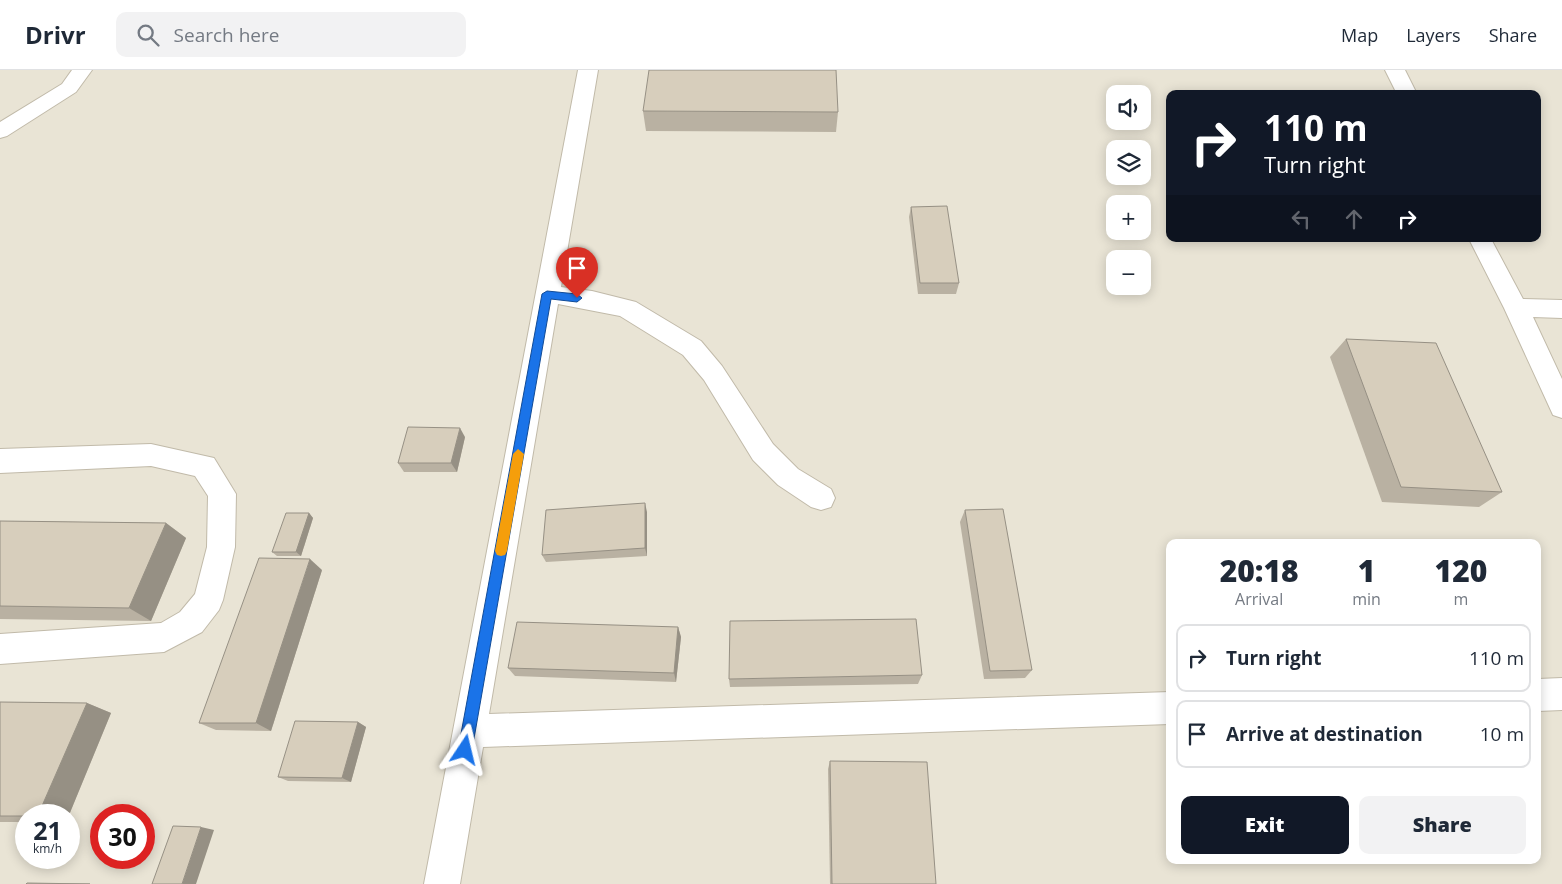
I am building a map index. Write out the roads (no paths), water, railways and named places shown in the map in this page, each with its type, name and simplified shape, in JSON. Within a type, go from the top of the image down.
[{"type":"street","points":[[0,131],[69,88],[82,70]]},
{"type":"street","points":[[442,884],[588,70]]},
{"type":"street","points":[[1395,70],[1405,90]]},
{"type":"street","points":[[1482,242],[1516,308],[1562,407]]},
{"type":"street","points":[[547,294],[592,300],[627,308],[692,348],[713,373],[763,452],[788,477],[822,498]]},
{"type":"street","points":[[1516,308],[1562,308]]},
{"type":"street","points":[[0,461],[151,455],[204,466],[222,494],[221,547],[208,600],[191,622],[164,637],[0,649]]},
{"type":"street","points":[[1541,695],[1562,694]]},
{"type":"street","points":[[468,731],[1166,708]]}]
